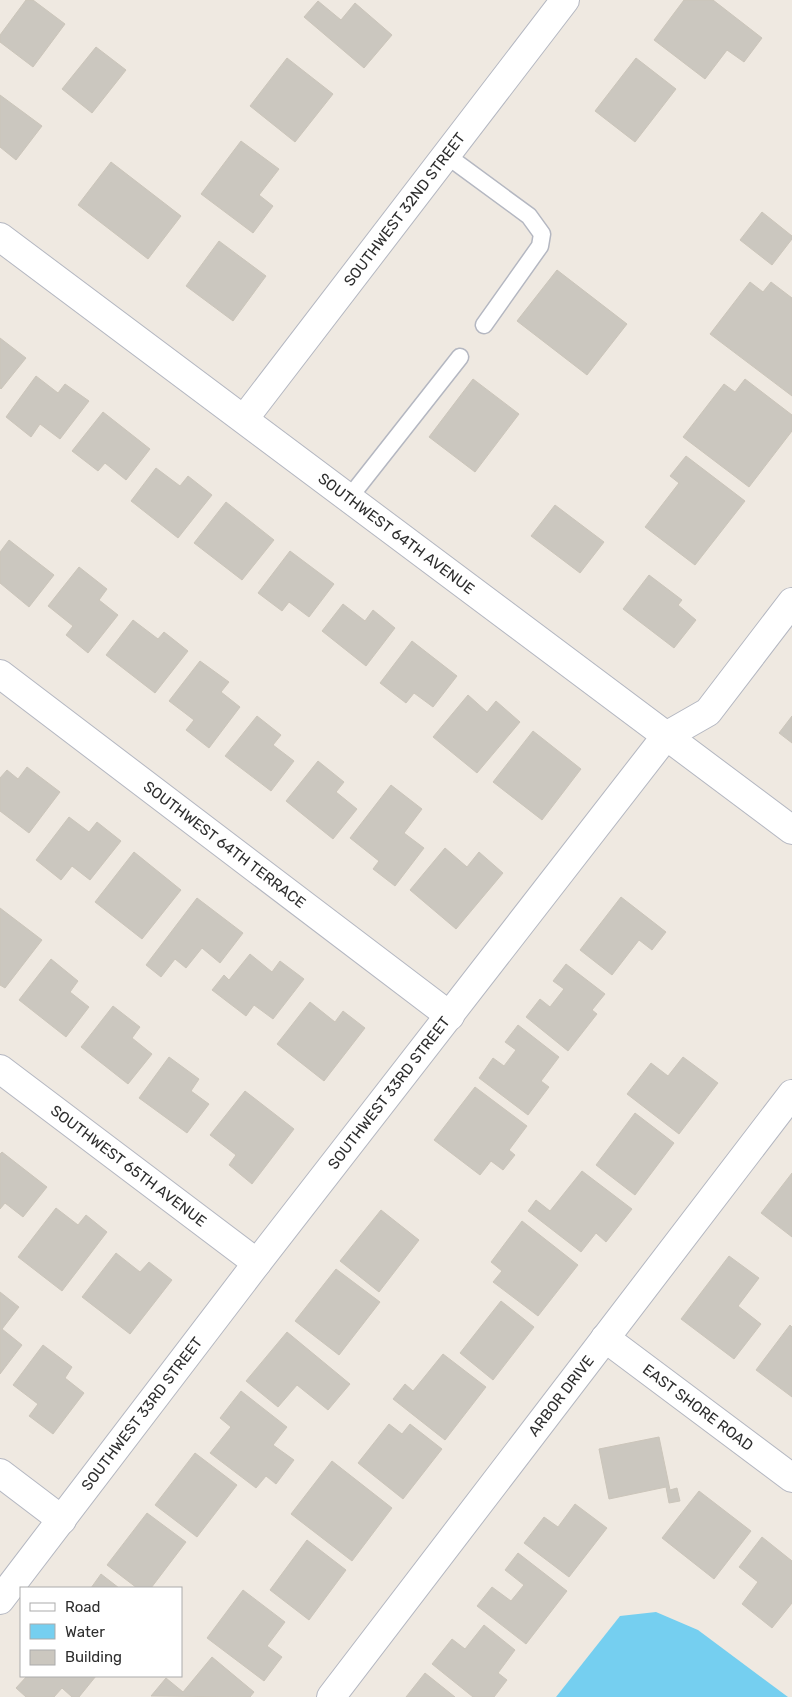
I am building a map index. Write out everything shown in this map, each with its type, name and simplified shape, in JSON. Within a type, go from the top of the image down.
[{"type":"street","name":"SOUTHWEST 32ND STREET","points":[[244,419],[565,0]]},
{"type":"street","name":"SOUTHWEST 64TH AVENUE","points":[[0,237],[792,830]]},
{"type":"street","name":"SOUTHWEST 33RD STREET","points":[[0,1600],[257,1263],[666,736],[708,712],[792,602]]},
{"type":"street","name":"SOUTHWEST 64TH TERRACE","points":[[0,674],[450,1016]]},
{"type":"street","name":"SOUTHWEST 65TH AVENUE","points":[[0,1070],[257,1263]]},
{"type":"street","name":"ARBOR DRIVE","points":[[331,1697],[792,1094]]},
{"type":"street","name":"EAST SHORE ROAD","points":[[605,1338],[792,1478]]},
{"type":"street","points":[[0,1473],[62,1520]]},
{"type":"lane","points":[[446,155],[529,216],[542,234],[540,246],[484,325]]},
{"type":"lane","points":[[349,498],[460,358]]},
{"type":"water","points":[[656,1612],[698,1630],[788,1697],[556,1697],[620,1616]]},
{"type":"building","points":[[26,0],[33,0],[65,24],[33,67],[0,42],[0,35]]},
{"type":"building","points":[[684,0],[713,0],[762,38],[744,62],[727,50],[705,79],[654,40]]},
{"type":"building","points":[[318,1],[341,20],[355,3],[392,35],[364,68],[304,17]]},
{"type":"building","points":[[96,47],[126,70],[92,113],[62,89]]},
{"type":"building","points":[[287,58],[333,94],[295,142],[250,106]]},
{"type":"building","points":[[636,58],[676,89],[635,142],[595,111]]},
{"type":"building","points":[[0,95],[42,126],[16,160],[0,147]]},
{"type":"building","points":[[241,141],[279,169],[259,195],[273,206],[253,233],[201,194]]},
{"type":"building","points":[[111,162],[181,216],[148,259],[78,205]]},
{"type":"building","points":[[762,212],[792,236],[792,239],[772,265],[740,240]]},
{"type":"building","points":[[219,241],[266,276],[233,321],[186,286]]},
{"type":"building","points":[[557,270],[627,324],[587,375],[517,321]]},
{"type":"building","points":[[750,282],[763,292],[771,282],[792,298],[792,396],[710,334]]},
{"type":"building","points":[[0,338],[26,358],[1,389],[0,388]]},
{"type":"building","points":[[36,376],[58,393],[65,384],[89,401],[60,439],[40,424],[31,437],[6,417]]},
{"type":"building","points":[[473,379],[519,414],[475,472],[429,437]]},
{"type":"building","points":[[745,379],[792,415],[792,431],[749,487],[683,437],[724,384],[735,392]]},
{"type":"building","points":[[103,412],[150,449],[126,480],[105,463],[98,471],[72,451]]},
{"type":"building","points":[[686,456],[745,501],[695,565],[645,527],[679,483],[670,476]]},
{"type":"building","points":[[156,468],[180,486],[188,476],[212,495],[178,538],[131,501]]},
{"type":"building","points":[[226,502],[274,540],[242,580],[194,543]]},
{"type":"building","points":[[555,505],[604,542],[580,573],[531,536]]},
{"type":"building","points":[[9,540],[54,575],[29,607],[0,583],[0,552]]},
{"type":"building","points":[[290,551],[334,584],[309,617],[289,602],[282,611],[258,593]]},
{"type":"building","points":[[79,567],[107,589],[99,600],[118,615],[88,653],[66,635],[73,626],[48,606]]},
{"type":"building","points":[[649,575],[682,600],[678,605],[696,620],[674,648],[623,609]]},
{"type":"building","points":[[343,604],[365,621],[373,610],[395,628],[366,666],[322,631]]},
{"type":"building","points":[[133,620],[158,639],[164,632],[188,651],[155,693],[106,655]]},
{"type":"building","points":[[412,641],[457,676],[433,707],[414,693],[406,703],[380,683]]},
{"type":"building","points":[[200,661],[229,682],[221,692],[240,707],[209,748],[186,730],[194,720],[169,701]]},
{"type":"building","points":[[468,695],[487,712],[496,701],[520,722],[477,773],[433,737]]},
{"type":"building","points":[[257,716],[281,735],[273,745],[294,761],[271,791],[225,756]]},
{"type":"building","points":[[792,716],[792,743],[779,733]]},
{"type":"building","points":[[533,731],[581,769],[542,820],[493,782]]},
{"type":"building","points":[[318,761],[344,782],[336,792],[357,809],[333,839],[286,801]]},
{"type":"building","points":[[27,767],[60,792],[29,833],[0,811],[0,778],[7,770],[18,779]]},
{"type":"building","points":[[391,785],[422,809],[404,833],[424,848],[395,886],[373,869],[379,861],[350,838]]},
{"type":"building","points":[[69,817],[89,832],[97,822],[121,841],[90,880],[72,866],[61,880],[36,860]]},
{"type":"building","points":[[445,848],[467,867],[479,852],[503,873],[456,929],[410,890]]},
{"type":"building","points":[[134,852],[181,890],[142,939],[95,902]]},
{"type":"building","points":[[621,897],[666,932],[652,950],[639,940],[612,975],[580,950]]},
{"type":"building","points":[[197,898],[243,933],[220,963],[202,948],[186,968],[175,959],[161,977],[146,965]]},
{"type":"building","points":[[0,908],[42,940],[5,988],[0,985]]},
{"type":"building","points":[[250,954],[272,972],[280,961],[304,979],[273,1019],[254,1005],[246,1016],[212,990],[224,975],[229,980]]},
{"type":"building","points":[[51,959],[78,981],[70,992],[89,1007],[66,1037],[19,1000]]},
{"type":"building","points":[[566,964],[605,994],[592,1010],[597,1014],[568,1051],[526,1017],[540,999],[550,1007],[564,989],[553,981]]},
{"type":"building","points":[[310,1002],[335,1022],[343,1011],[365,1028],[324,1081],[277,1044]]},
{"type":"building","points":[[113,1006],[140,1027],[132,1038],[152,1054],[128,1084],[81,1047]]},
{"type":"building","points":[[518,1025],[559,1057],[541,1081],[549,1087],[528,1115],[479,1078],[493,1058],[504,1066],[516,1050],[505,1042]]},
{"type":"building","points":[[169,1057],[199,1079],[191,1091],[209,1104],[187,1133],[139,1098]]},
{"type":"building","points":[[683,1057],[718,1083],[679,1134],[627,1094],[651,1063],[668,1076]]},
{"type":"building","points":[[475,1087],[527,1126],[509,1150],[515,1155],[503,1170],[491,1161],[480,1175],[434,1140]]},
{"type":"building","points":[[245,1091],[294,1129],[252,1184],[229,1165],[236,1155],[210,1135]]},
{"type":"building","points":[[635,1113],[674,1143],[635,1195],[596,1165]]},
{"type":"building","points":[[2,1152],[47,1187],[23,1217],[5,1203],[0,1209],[0,1154]]},
{"type":"building","points":[[582,1171],[632,1209],[606,1242],[596,1233],[581,1252],[528,1211],[536,1200],[550,1211]]},
{"type":"building","points":[[792,1173],[792,1237],[761,1213]]},
{"type":"building","points":[[56,1208],[78,1225],[86,1215],[107,1232],[62,1291],[18,1257]]},
{"type":"building","points":[[381,1210],[419,1240],[379,1292],[340,1261]]},
{"type":"building","points":[[522,1221],[578,1265],[538,1316],[493,1282],[502,1271],[491,1262]]},
{"type":"building","points":[[116,1253],[140,1272],[149,1262],[172,1280],[130,1334],[82,1297]]},
{"type":"building","points":[[729,1256],[759,1278],[738,1306],[761,1324],[734,1359],[681,1319]]},
{"type":"building","points":[[336,1269],[380,1302],[339,1355],[295,1321]]},
{"type":"building","points":[[0,1292],[19,1307],[2,1329],[22,1345],[0,1374]]},
{"type":"building","points":[[501,1301],[534,1327],[493,1380],[460,1353]]},
{"type":"building","points":[[790,1325],[792,1327],[792,1397],[756,1370]]},
{"type":"building","points":[[287,1332],[350,1384],[328,1410],[297,1385],[278,1407],[246,1381]]},
{"type":"building","points":[[43,1345],[72,1367],[65,1378],[84,1393],[53,1434],[29,1416],[38,1404],[13,1385]]},
{"type":"building","points":[[443,1354],[486,1387],[445,1440],[393,1399],[405,1384],[413,1391]]},
{"type":"building","points":[[241,1391],[287,1427],[273,1445],[294,1460],[276,1484],[266,1476],[256,1488],[210,1453],[231,1427],[220,1418]]},
{"type":"building","points":[[389,1424],[402,1434],[410,1424],[442,1449],[403,1499],[358,1463]]},
{"type":"building","points":[[659,1437],[670,1490],[677,1488],[680,1501],[669,1503],[666,1487],[609,1499],[599,1449]]},
{"type":"building","points":[[195,1453],[237,1485],[197,1537],[155,1505]]},
{"type":"building","points":[[332,1461],[392,1508],[352,1561],[291,1514]]},
{"type":"building","points":[[699,1491],[751,1531],[714,1579],[662,1538]]},
{"type":"building","points":[[575,1504],[607,1528],[569,1577],[524,1543],[544,1517],[558,1527]]},
{"type":"building","points":[[147,1513],[186,1542],[152,1587],[136,1587],[107,1565]]},
{"type":"building","points":[[762,1537],[792,1561],[792,1603],[772,1628],[742,1604],[758,1582],[739,1567]]},
{"type":"building","points":[[307,1540],[346,1570],[309,1620],[270,1590]]},
{"type":"building","points":[[518,1553],[567,1591],[526,1644],[477,1606],[492,1587],[511,1601],[524,1585],[505,1570]]},
{"type":"building","points":[[101,1574],[118,1587],[92,1587]]},
{"type":"building","points":[[243,1590],[285,1622],[267,1646],[282,1657],[264,1681],[207,1638]]},
{"type":"building","points":[[484,1625],[515,1650],[498,1673],[507,1680],[494,1697],[473,1697],[432,1664],[452,1639],[465,1649]]},
{"type":"building","points":[[212,1657],[254,1692],[250,1697],[151,1696],[166,1678],[183,1692]]},
{"type":"building","points":[[425,1673],[455,1697],[406,1697]]},
{"type":"building","points":[[26,1677],[95,1677],[79,1697],[72,1697],[62,1688],[54,1697],[26,1697],[16,1688]]}]
